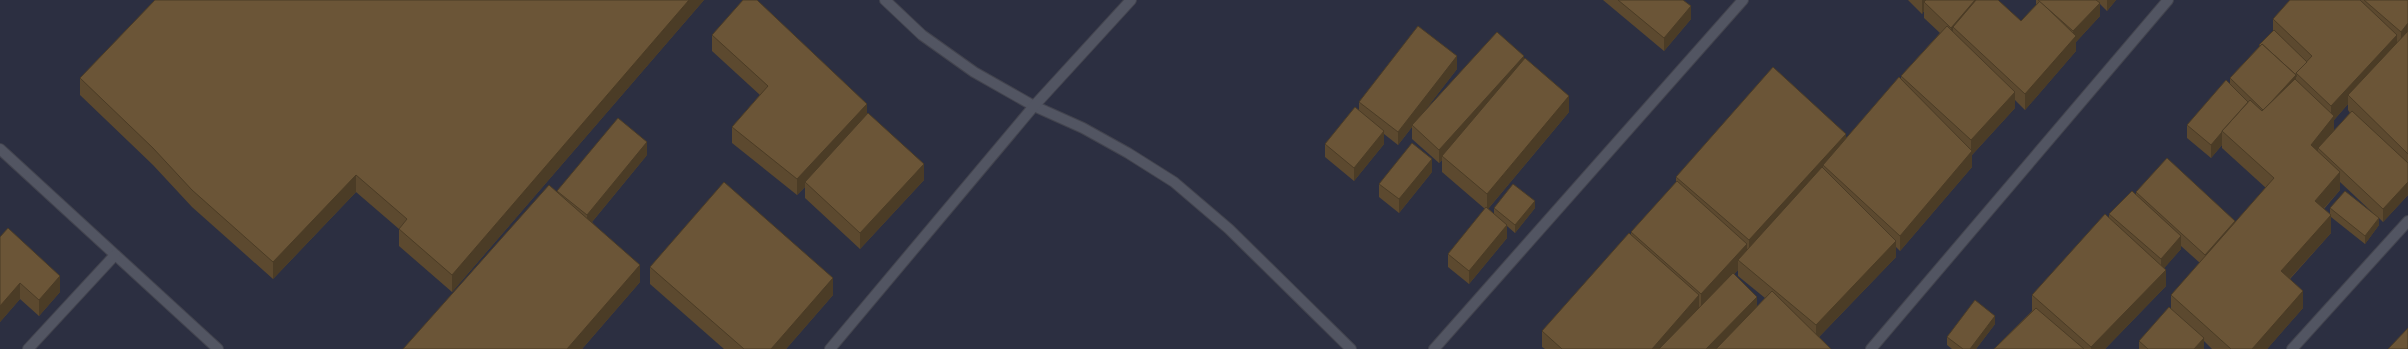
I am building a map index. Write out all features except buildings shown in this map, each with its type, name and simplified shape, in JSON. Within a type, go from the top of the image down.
[{"type":"lane","points":[[885,0],[922,35],[974,72],[1034,106],[1083,128],[1128,153],[1174,182],[1229,229],[1351,349]]},
{"type":"lane","points":[[830,349],[1034,106],[1131,0]]},
{"type":"lane","points":[[1434,349],[1743,0]]},
{"type":"lane","points":[[1871,349],[2168,0]]},
{"type":"lane","points":[[0,149],[218,349]]},
{"type":"lane","points":[[2292,349],[2408,221]]},
{"type":"lane","points":[[28,349],[115,255]]},
{"type":"shaded area","points":[[0,0],[2408,0],[2408,349],[0,349]]}]
